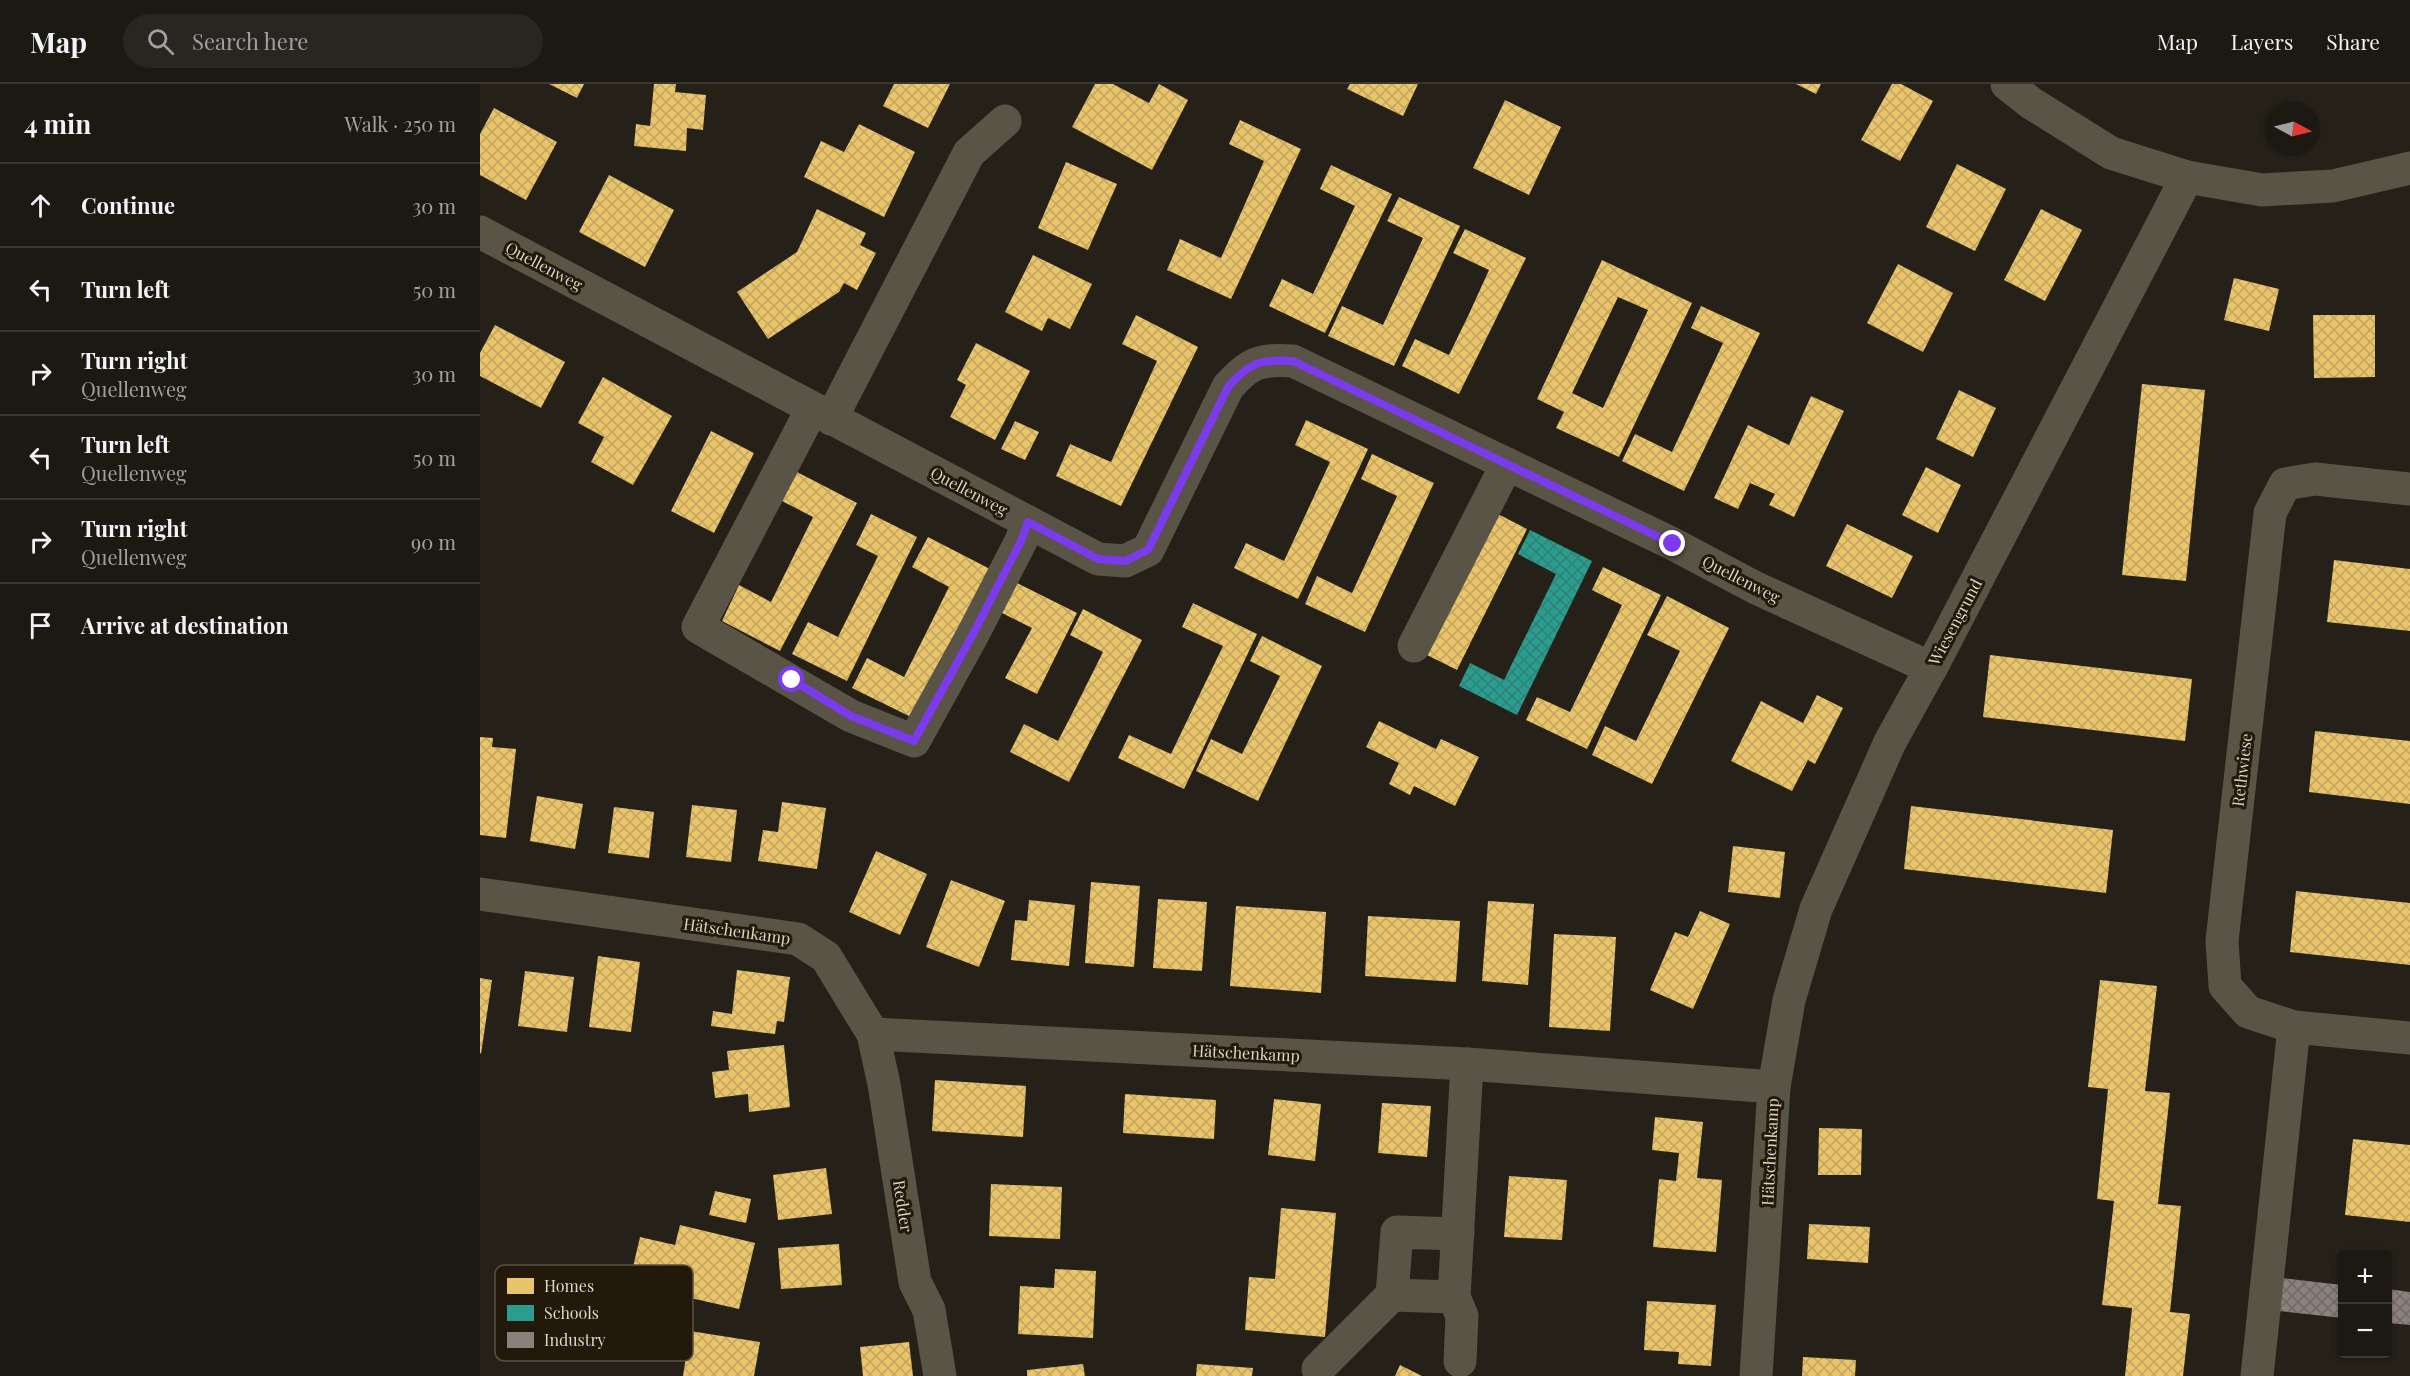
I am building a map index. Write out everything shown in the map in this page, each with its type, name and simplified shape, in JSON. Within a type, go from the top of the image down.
[{"type":"street","points":[[2007,84],[2031,103],[2110,153],[2187,177],[2262,190],[2333,186],[2410,168]]},
{"type":"street","points":[[1005,121],[969,153],[698,627],[851,716],[914,741],[978,625],[1021,541],[1028,522]]},
{"type":"street","name":"Wiesengrund","points":[[1774,1087],[1789,1000],[1816,909],[1890,742],[1931,668],[2187,177]]},
{"type":"street","name":"Quellenweg","points":[[480,232],[1098,559],[1125,561],[1148,550],[1228,387],[1243,370],[1266,359],[1293,361],[1673,544],[1756,588],[1931,668]]},
{"type":"street","points":[[1414,646],[1507,464]]},
{"type":"street","name":"Rethwiese","points":[[2410,489],[2315,478],[2285,484],[2270,513],[2222,942],[2225,986],[2248,1012],[2294,1027],[2410,1038]]},
{"type":"street","name":"Hätschenkamp","points":[[480,894],[798,939],[825,957],[873,1034],[1467,1064],[1774,1087],[1756,1376]]},
{"type":"street","points":[[2257,1376],[2294,1027]]},
{"type":"street","name":"Redder","points":[[873,1034],[884,1084],[915,1282],[929,1310],[940,1376]]},
{"type":"street","points":[[1460,1361],[1462,1316],[1454,1298],[1467,1064]]},
{"type":"street","points":[[1318,1369],[1392,1295],[1397,1232],[1458,1234]]},
{"type":"street","points":[[1392,1295],[1454,1298]]},
{"type":"building: Homes","points":[[549,84],[584,84],[577,98]]},
{"type":"building: Homes","points":[[654,84],[676,84],[675,92],[706,95],[703,130],[687,128],[686,151],[634,146],[636,124],[650,126]]},
{"type":"building: Homes","points":[[894,84],[950,84],[928,128],[883,106]]},
{"type":"building: Homes","points":[[1095,84],[1113,84],[1149,103],[1159,84],[1188,100],[1152,170],[1072,127]]},
{"type":"building: Homes","points":[[1350,84],[1418,84],[1403,116],[1347,89]]},
{"type":"building: Homes","points":[[1796,84],[1821,84],[1816,94]]},
{"type":"building: Homes","points":[[1892,84],[1901,84],[1933,101],[1900,161],[1861,140]]},
{"type":"building: Homes","points":[[1505,100],[1561,127],[1529,195],[1473,168]]},
{"type":"building: Homes","points":[[494,108],[557,142],[526,200],[480,175],[480,134]]},
{"type":"building: Homes","points":[[1240,120],[1301,149],[1231,299],[1167,270],[1180,239],[1221,258],[1264,161],[1229,144]]},
{"type":"building: Homes","points":[[859,124],[915,152],[884,217],[804,177],[821,141],[844,152]]},
{"type":"building: Homes","points":[[1066,162],[1117,184],[1088,250],[1038,228]]},
{"type":"building: Homes","points":[[1957,164],[2006,189],[1975,251],[1926,227]]},
{"type":"building: Homes","points":[[1331,165],[1392,194],[1325,333],[1269,306],[1282,279],[1313,294],[1355,206],[1320,189]]},
{"type":"building: Homes","points":[[609,175],[674,210],[645,267],[579,232]]},
{"type":"building: Homes","points":[[1399,197],[1460,226],[1394,366],[1328,336],[1342,306],[1383,325],[1423,238],[1387,221]]},
{"type":"building: Homes","points":[[817,209],[866,233],[860,245],[876,253],[857,290],[844,283],[839,292],[768,339],[737,292],[797,252]]},
{"type":"building: Homes","points":[[2041,209],[2082,230],[2045,301],[2004,280]]},
{"type":"building: Homes","points":[[1465,229],[1526,258],[1459,394],[1402,366],[1415,339],[1449,355],[1469,314],[1489,270],[1453,253]]},
{"type":"building: Homes","points":[[1033,255],[1092,284],[1070,329],[1048,318],[1042,331],[1005,312]]},
{"type":"building: Homes","points":[[1602,260],[1692,303],[1619,457],[1556,428],[1564,412],[1537,399]],"holes":[[[1618,297],[1648,310],[1603,408],[1572,393]]]},
{"type":"building: Homes","points":[[1898,264],[1953,293],[1923,352],[1867,323]]},
{"type":"building: Homes","points":[[2234,278],[2279,289],[2269,331],[2224,320]]},
{"type":"building: Homes","points":[[1701,306],[1760,333],[1684,491],[1622,461],[1635,434],[1672,452],[1723,343],[1691,328]]},
{"type":"building: Homes","points":[[1136,315],[1198,347],[1121,506],[1056,476],[1070,444],[1111,462],[1157,361],[1122,344]]},
{"type":"building: Homes","points":[[2313,315],[2375,315],[2375,377],[2314,378]]},
{"type":"building: Homes","points":[[495,325],[565,362],[541,408],[480,376],[480,353]]},
{"type":"building: Homes","points":[[976,343],[1030,371],[995,440],[950,417],[966,385],[957,380]]},
{"type":"building: Homes","points":[[603,377],[672,416],[633,485],[591,462],[604,437],[578,423]]},
{"type":"building: Homes","points":[[2142,384],[2205,390],[2186,581],[2122,575]]},
{"type":"building: Homes","points":[[1959,390],[1996,408],[1973,457],[1936,439]]},
{"type":"building: Homes","points":[[1811,396],[1844,411],[1794,517],[1769,505],[1775,494],[1750,483],[1738,509],[1714,498],[1748,425],[1789,445]]},
{"type":"building: Homes","points":[[1306,420],[1368,449],[1298,599],[1234,568],[1246,543],[1284,561],[1330,462],[1295,445]]},
{"type":"building: Homes","points":[[1015,421],[1039,432],[1025,460],[1001,449]]},
{"type":"building: Homes","points":[[711,431],[754,453],[714,533],[671,511]]},
{"type":"building: Homes","points":[[1372,454],[1434,483],[1365,632],[1305,604],[1317,576],[1352,593],[1397,496],[1361,479]]},
{"type":"building: Homes","points":[[1926,467],[1961,485],[1938,533],[1902,515]]},
{"type":"building: Homes","points":[[797,472],[857,503],[780,651],[722,621],[739,585],[771,602],[813,517],[782,501]]},
{"type":"building: Homes","points":[[871,514],[917,537],[847,681],[792,654],[808,622],[838,637],[878,556],[856,545]]},
{"type":"building: Homes","points":[[1498,514],[1527,529],[1457,670],[1427,655]]},
{"type":"building: Homes","points":[[1847,524],[1913,556],[1892,598],[1826,566]]},
{"type":"building: Homes","points":[[928,537],[990,569],[915,719],[852,688],[867,658],[904,677],[949,587],[912,567]]},
{"type":"building: Homes","points":[[2334,560],[2410,569],[2410,631],[2327,622]]},
{"type":"building: Homes","points":[[1603,567],[1661,595],[1587,749],[1526,720],[1537,697],[1570,712],[1622,605],[1592,590]]},
{"type":"building: Homes","points":[[1011,580],[1077,613],[1037,694],[1005,678],[1032,628],[996,610]]},
{"type":"building: Homes","points":[[1667,596],[1729,628],[1652,784],[1592,755],[1605,726],[1636,741],[1680,651],[1647,635]]},
{"type":"building: Homes","points":[[1193,603],[1257,634],[1184,789],[1118,758],[1129,735],[1171,754],[1223,646],[1182,627]]},
{"type":"building: Homes","points":[[1083,609],[1142,640],[1069,782],[1010,752],[1024,724],[1058,741],[1076,706],[1103,652],[1070,635]]},
{"type":"building: Homes","points":[[1262,636],[1322,666],[1258,801],[1196,771],[1211,739],[1242,754],[1280,676],[1250,661]]},
{"type":"building: Homes","points":[[1990,655],[2192,679],[2185,741],[1983,717]]},
{"type":"building: Homes","points":[[1817,695],[1843,708],[1815,764],[1808,760],[1792,791],[1731,761],[1761,701],[1803,723]]},
{"type":"building: Homes","points":[[1379,721],[1436,749],[1441,739],[1479,757],[1455,806],[1414,786],[1410,795],[1389,784],[1399,763],[1366,747]]},
{"type":"building: Homes","points":[[2315,731],[2410,741],[2410,804],[2309,792]]},
{"type":"building: Homes","points":[[480,737],[493,738],[492,747],[516,749],[506,838],[480,835]]},
{"type":"building: Homes","points":[[537,796],[583,804],[575,849],[530,841]]},
{"type":"building: Homes","points":[[782,802],[826,808],[817,869],[758,861],[763,830],[778,832]]},
{"type":"building: Homes","points":[[692,805],[737,810],[731,862],[686,857]]},
{"type":"building: Homes","points":[[1911,806],[2113,830],[2106,893],[1904,869]]},
{"type":"building: Homes","points":[[614,807],[654,812],[649,858],[608,853]]},
{"type":"building: Homes","points":[[1733,846],[1785,852],[1780,898],[1728,892]]},
{"type":"building: Homes","points":[[876,851],[927,874],[900,935],[849,912]]},
{"type":"building: Homes","points":[[951,880],[1005,901],[979,967],[926,947]]},
{"type":"building: Homes","points":[[1091,882],[1140,886],[1134,967],[1085,963]]},
{"type":"building: Homes","points":[[2296,891],[2410,903],[2410,965],[2290,952]]},
{"type":"building: Homes","points":[[1158,899],[1207,902],[1202,971],[1153,968]]},
{"type":"building: Homes","points":[[1029,900],[1075,905],[1069,966],[1011,960],[1015,920],[1027,921]]},
{"type":"building: Homes","points":[[1488,901],[1534,904],[1528,985],[1482,981]]},
{"type":"building: Homes","points":[[1236,906],[1326,912],[1321,993],[1230,986]]},
{"type":"building: Homes","points":[[1700,911],[1730,924],[1693,1009],[1650,990],[1675,932],[1688,937]]},
{"type":"building: Homes","points":[[1368,916],[1460,921],[1456,982],[1365,976]]},
{"type":"building: Homes","points":[[1554,934],[1616,937],[1610,1031],[1549,1027]]},
{"type":"building: Homes","points":[[598,956],[640,962],[631,1032],[589,1027]]},
{"type":"building: Homes","points":[[737,970],[790,977],[784,1022],[777,1021],[775,1034],[711,1026],[713,1011],[732,1014]]},
{"type":"building: Homes","points":[[525,971],[574,977],[567,1032],[518,1026]]},
{"type":"building: Homes","points":[[480,978],[492,980],[481,1054],[480,1053]]},
{"type":"building: Homes","points":[[2100,980],[2157,986],[2145,1091],[2170,1093],[2158,1204],[2181,1206],[2170,1312],[2190,1314],[2183,1376],[2125,1376],[2132,1308],[2102,1305],[2114,1201],[2097,1199],[2108,1089],[2088,1087]]},
{"type":"building: Homes","points":[[784,1045],[790,1107],[749,1112],[748,1094],[715,1098],[712,1072],[729,1070],[727,1051]]},
{"type":"building: Homes","points":[[935,1080],[1026,1086],[1023,1137],[932,1131]]},
{"type":"building: Homes","points":[[1125,1094],[1216,1100],[1214,1139],[1123,1133]]},
{"type":"building: Homes","points":[[1274,1099],[1321,1104],[1315,1161],[1268,1155]]},
{"type":"building: Homes","points":[[1382,1103],[1431,1106],[1427,1157],[1378,1153]]},
{"type":"building: Homes","points":[[1655,1117],[1703,1122],[1697,1178],[1722,1180],[1716,1252],[1653,1247],[1659,1179],[1676,1181],[1679,1153],[1652,1150]]},
{"type":"building: Homes","points":[[1819,1128],[1862,1129],[1861,1175],[1818,1175]]},
{"type":"building: Homes","points":[[2353,1139],[2410,1145],[2410,1222],[2345,1215]]},
{"type":"building: Homes","points":[[826,1168],[832,1214],[778,1220],[773,1175]]},
{"type":"building: Homes","points":[[1509,1176],[1567,1180],[1562,1240],[1504,1237]]},
{"type":"building: Homes","points":[[991,1184],[1062,1187],[1060,1239],[989,1236]]},
{"type":"building: Homes","points":[[715,1191],[751,1199],[746,1223],[709,1215]]},
{"type":"building: Homes","points":[[1281,1208],[1336,1213],[1325,1337],[1245,1330],[1249,1277],[1275,1279]]},
{"type":"building: Homes","points":[[1809,1224],[1870,1227],[1868,1263],[1807,1259]]},
{"type":"building: Homes","points":[[680,1225],[755,1243],[739,1309],[693,1299],[693,1265],[633,1265],[640,1237],[675,1245]]},
{"type":"building: Homes","points":[[839,1244],[842,1285],[781,1289],[778,1248]]},
{"type":"building: Homes","points":[[1055,1269],[1096,1271],[1093,1338],[1018,1334],[1020,1286],[1054,1288]]},
{"type":"building: Homes","points":[[1647,1301],[1716,1305],[1711,1366],[1678,1364],[1679,1352],[1644,1350]]},
{"type":"building: Homes","points":[[693,1331],[760,1342],[754,1376],[683,1376],[685,1361],[693,1361]]},
{"type":"building: Homes","points":[[909,1342],[913,1376],[863,1376],[860,1347]]},
{"type":"building: Homes","points":[[1803,1357],[1856,1360],[1855,1376],[1802,1376]]},
{"type":"building: Homes","points":[[1083,1364],[1085,1376],[1027,1376],[1027,1370]]},
{"type":"building: Homes","points":[[1197,1364],[1253,1368],[1252,1376],[1196,1376]]},
{"type":"building: Homes","points":[[1400,1365],[1422,1376],[1395,1376]]},
{"type":"building: Schools","points":[[1530,530],[1592,561],[1517,715],[1459,686],[1470,663],[1504,680],[1556,574],[1518,554]]},
{"type":"building: Industry","points":[[2282,1278],[2338,1285],[2338,1318],[2279,1311]]},
{"type":"building: Industry","points":[[2392,1290],[2410,1292],[2410,1325],[2392,1323]]},
{"type":"route","points":[[792,680],[851,716],[914,741],[972,636],[1021,541],[1028,522],[1098,559],[1125,561],[1148,550],[1228,387],[1243,370],[1266,359],[1293,361],[1673,544]]}]
